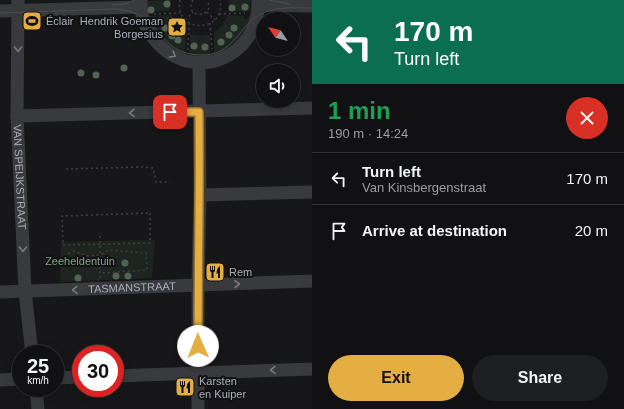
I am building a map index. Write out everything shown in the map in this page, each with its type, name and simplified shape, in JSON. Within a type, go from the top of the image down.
[{"type":"street","points":[[0,11],[18,5],[141,7],[150,33],[159,45],[168,53],[194,63],[212,62],[222,59],[241,46],[254,26],[258,6],[312,6]]},
{"type":"street","name":"VAN SPEIJKSTRAAT","points":[[18,5],[18,116],[25,291],[31,345]]},
{"type":"street","points":[[194,63],[199,112],[200,195],[198,409]]},
{"type":"street","points":[[18,116],[312,108]]},
{"type":"street","points":[[200,195],[312,192]]},
{"type":"street","name":"TASMANSTRAAT","points":[[0,292],[312,281]]},
{"type":"street","points":[[124,376],[312,369]]},
{"type":"street","points":[[0,380],[12,379]]},
{"type":"street","points":[[37,397],[38,409]]},
{"type":"path","points":[[180,0],[179,7],[185,20],[197,26],[210,23],[215,20],[219,14],[220,0]]},
{"type":"path","points":[[193,0],[191,6],[193,12],[200,15],[207,12],[209,6],[206,0]]},
{"type":"path","points":[[219,14],[258,6]]},
{"type":"path","points":[[141,7],[181,13]]},
{"type":"path","points":[[185,20],[193,12]]},
{"type":"path","points":[[207,12],[215,20]]},
{"type":"path","points":[[189,23],[194,63]]},
{"type":"path","points":[[210,23],[212,62]]},
{"type":"path","points":[[66,169],[153,168],[156,182],[170,182]]},
{"type":"path","points":[[150,213],[150,243],[100,244],[63,246],[62,216],[150,213]]},
{"type":"path","points":[[100,235],[100,289]]},
{"type":"path","points":[[64,256],[74,251],[88,256],[100,255],[109,250],[146,253],[146,270],[101,273]]},
{"type":"green space","points":[[171,0],[170,11],[146,12],[145,1]]},
{"type":"green space","points":[[229,0],[250,0],[250,12],[229,11]]},
{"type":"green space","points":[[171,15],[178,26],[186,32],[185,57],[163,44],[147,16]]},
{"type":"green space","points":[[228,15],[244,16],[244,19],[247,19],[249,16],[254,17],[236,46],[214,57],[214,32],[222,26]]},
{"type":"green space","points":[[190,34],[201,36],[210,34],[210,56],[190,58]]},
{"type":"green space","name":"Zeeheldentuin","points":[[155,240],[152,278],[60,282],[61,242]]},
{"type":"tram line","points":[[112,5],[125,4],[135,0]]},
{"type":"tram line","points":[[269,0],[290,4]]},
{"type":"tram line","points":[[0,13],[116,9],[126,11],[136,14],[150,23],[172,46],[179,50],[199,55],[221,51],[235,39],[248,24],[263,13],[281,8],[312,8]]},
{"type":"place","name":"Éclair","points":[[32,21]]},
{"type":"place","name":"Hendrik Goeman Borgesius","points":[[177,27]]},
{"type":"place","name":"Rem","points":[[215,272]]},
{"type":"place","name":"Karsten en Kuiper","points":[[185,387]]},
{"type":"route","points":[[170,112],[199,112],[200,195],[198,346]]}]
